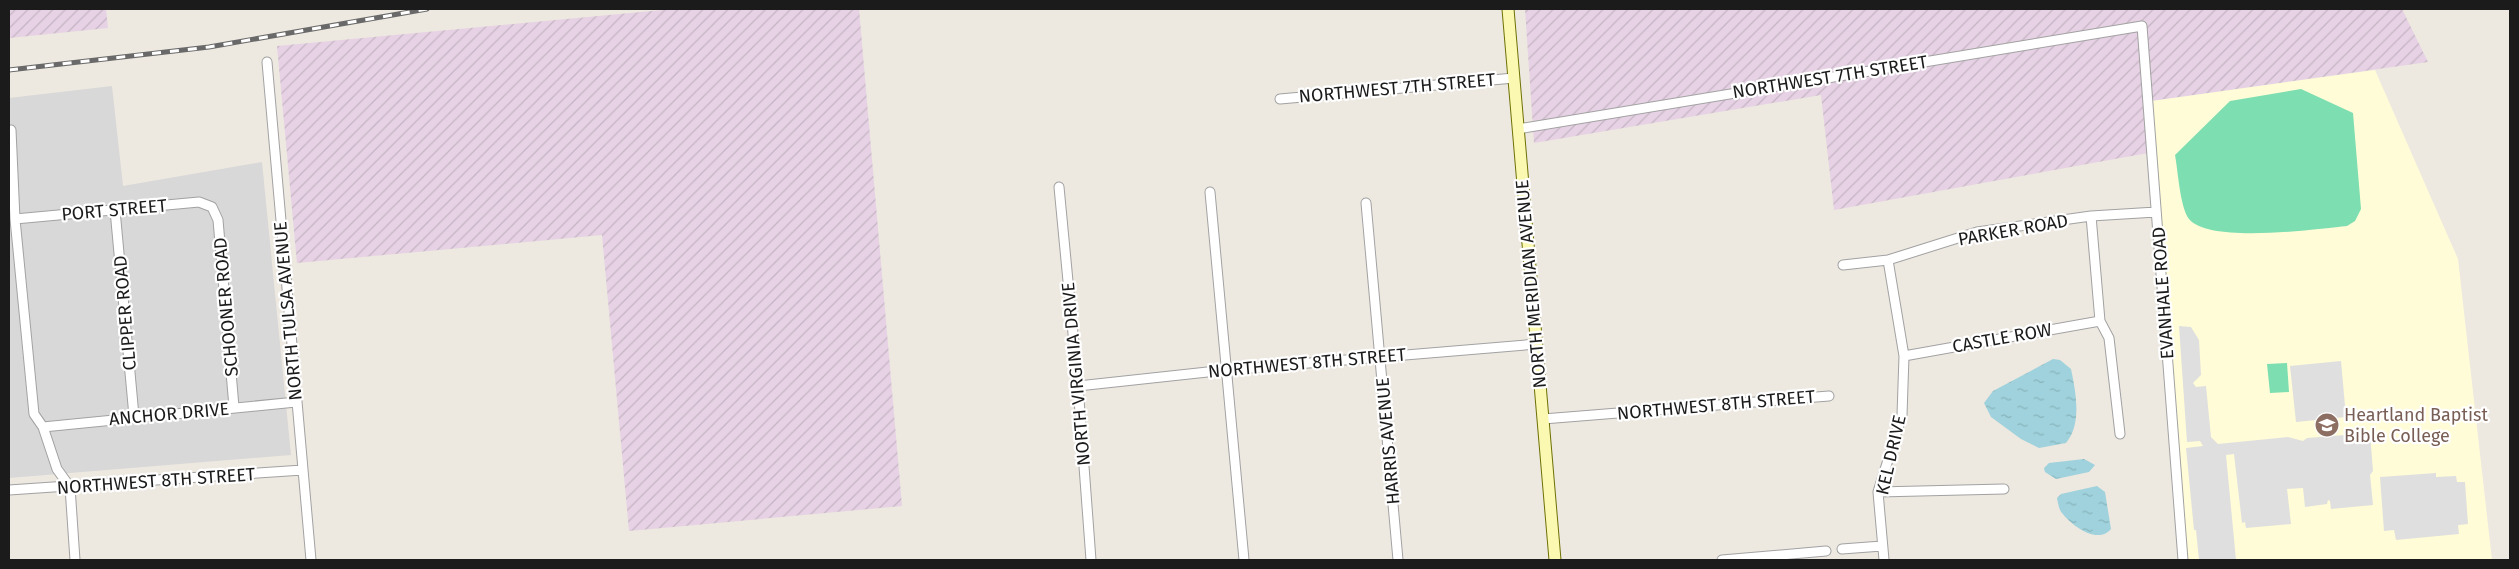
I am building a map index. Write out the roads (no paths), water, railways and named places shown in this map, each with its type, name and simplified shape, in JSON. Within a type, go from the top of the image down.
[{"type":"main road","name":"NORTH MERIDIAN AVENUE","points":[[1508,9],[1555,560]]},
{"type":"street","name":"NORTHWEST 7TH STREET","points":[[1518,129],[2142,26]]},
{"type":"street","name":"EVANHALE ROAD","points":[[2142,26],[2183,560]]},
{"type":"street","name":"NORTH TULSA AVENUE","points":[[266,62],[311,560]]},
{"type":"street","name":"NORTHWEST 7TH STREET","points":[[1280,99],[1514,78]]},
{"type":"street","points":[[11,130],[15,219],[34,414],[43,427],[57,470],[70,488],[75,560]]},
{"type":"street","name":"NORTH VIRGINIA DRIVE","points":[[1059,187],[1078,386],[1091,560]]},
{"type":"street","points":[[1210,192],[1244,560]]},
{"type":"street","name":"PORT STREET","points":[[15,219],[199,202],[212,207]]},
{"type":"street","name":"HARRIS AVENUE","points":[[1366,202],[1398,560]]},
{"type":"street","name":"SCHOONER ROAD","points":[[212,207],[218,220],[234,407]]},
{"type":"street","name":"CLIPPER ROAD","points":[[115,210],[134,416]]},
{"type":"street","name":"PARKER ROAD","points":[[1843,266],[1888,260],[1977,232],[2091,216],[2156,212]]},
{"type":"street","points":[[2091,216],[2100,321],[2109,338],[2120,434]]},
{"type":"street","name":"KEL DRIVE","points":[[1884,560],[1878,492],[1902,415],[1904,356],[1888,260]]},
{"type":"street","name":"CASTLE ROW","points":[[1904,356],[2100,321]]},
{"type":"street","name":"NORTHWEST 8TH STREET","points":[[1078,386],[1226,370],[1537,344]]},
{"type":"street","name":"NORTHWEST 8TH STREET","points":[[1543,419],[1830,396]]},
{"type":"street","name":"ANCHOR DRIVE","points":[[43,427],[134,416],[296,402]]},
{"type":"street","name":"NORTHWEST 8TH STREET","points":[[9,490],[70,488],[303,470]]},
{"type":"street","points":[[1878,492],[2004,490]]},
{"type":"street","points":[[1842,550],[1882,546]]},
{"type":"street","points":[[1722,560],[1826,551]]},
{"type":"water","points":[[2053,359],[2060,360],[2071,369],[2075,388],[2076,418],[2071,435],[2066,443],[2039,448],[2021,439],[1991,417],[1984,403],[1993,391]]},
{"type":"water","points":[[2084,459],[2095,465],[2089,472],[2056,479],[2045,472],[2044,468],[2049,463]]},
{"type":"water","points":[[2097,486],[2105,492],[2111,529],[2099,535],[2085,532],[2066,518],[2061,512],[2057,498],[2061,494]]},
{"type":"railway","points":[[9,70],[209,47],[427,9]]},
{"type":"place","name":"Heartland Baptist Bible College","points":[[2327,425]]}]
